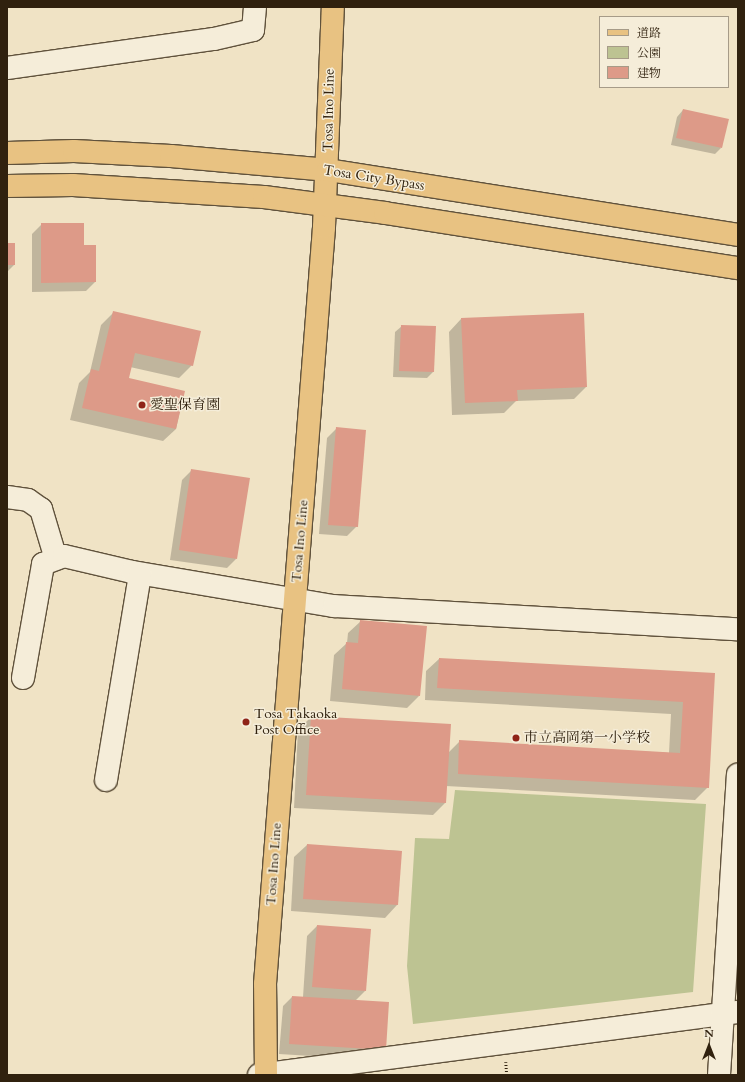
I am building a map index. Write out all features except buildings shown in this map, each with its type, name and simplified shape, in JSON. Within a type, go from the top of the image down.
[{"type":"main road","name":"Tosa Ino Line","points":[[264,1075],[265,984],[326,205],[333,7]]},
{"type":"main road","name":"Tosa City Bypass","points":[[7,153],[74,151],[328,170],[738,235]]},
{"type":"main road","points":[[7,186],[72,185],[168,189],[326,205],[738,268]]},
{"type":"street","points":[[7,68],[214,39],[254,30],[255,7]]},
{"type":"street","points":[[7,497],[28,500],[41,509],[56,558]]},
{"type":"street","points":[[23,678],[43,564],[64,556],[140,574],[334,606],[738,629]]},
{"type":"street","points":[[106,780],[140,574]]},
{"type":"street","points":[[719,1075],[731,1013],[738,775]]},
{"type":"street","points":[[264,1075],[731,1013]]},
{"type":"green space","points":[[455,790],[706,804],[693,992],[413,1024],[407,966],[415,838],[449,839]]},
{"type":"place","name":"愛聖保育園","points":[[142,405]]},
{"type":"place","name":"Tosa Takaoka Post Office","points":[[246,722]]},
{"type":"place","name":"市立高岡第一小学校","points":[[516,738]]}]
